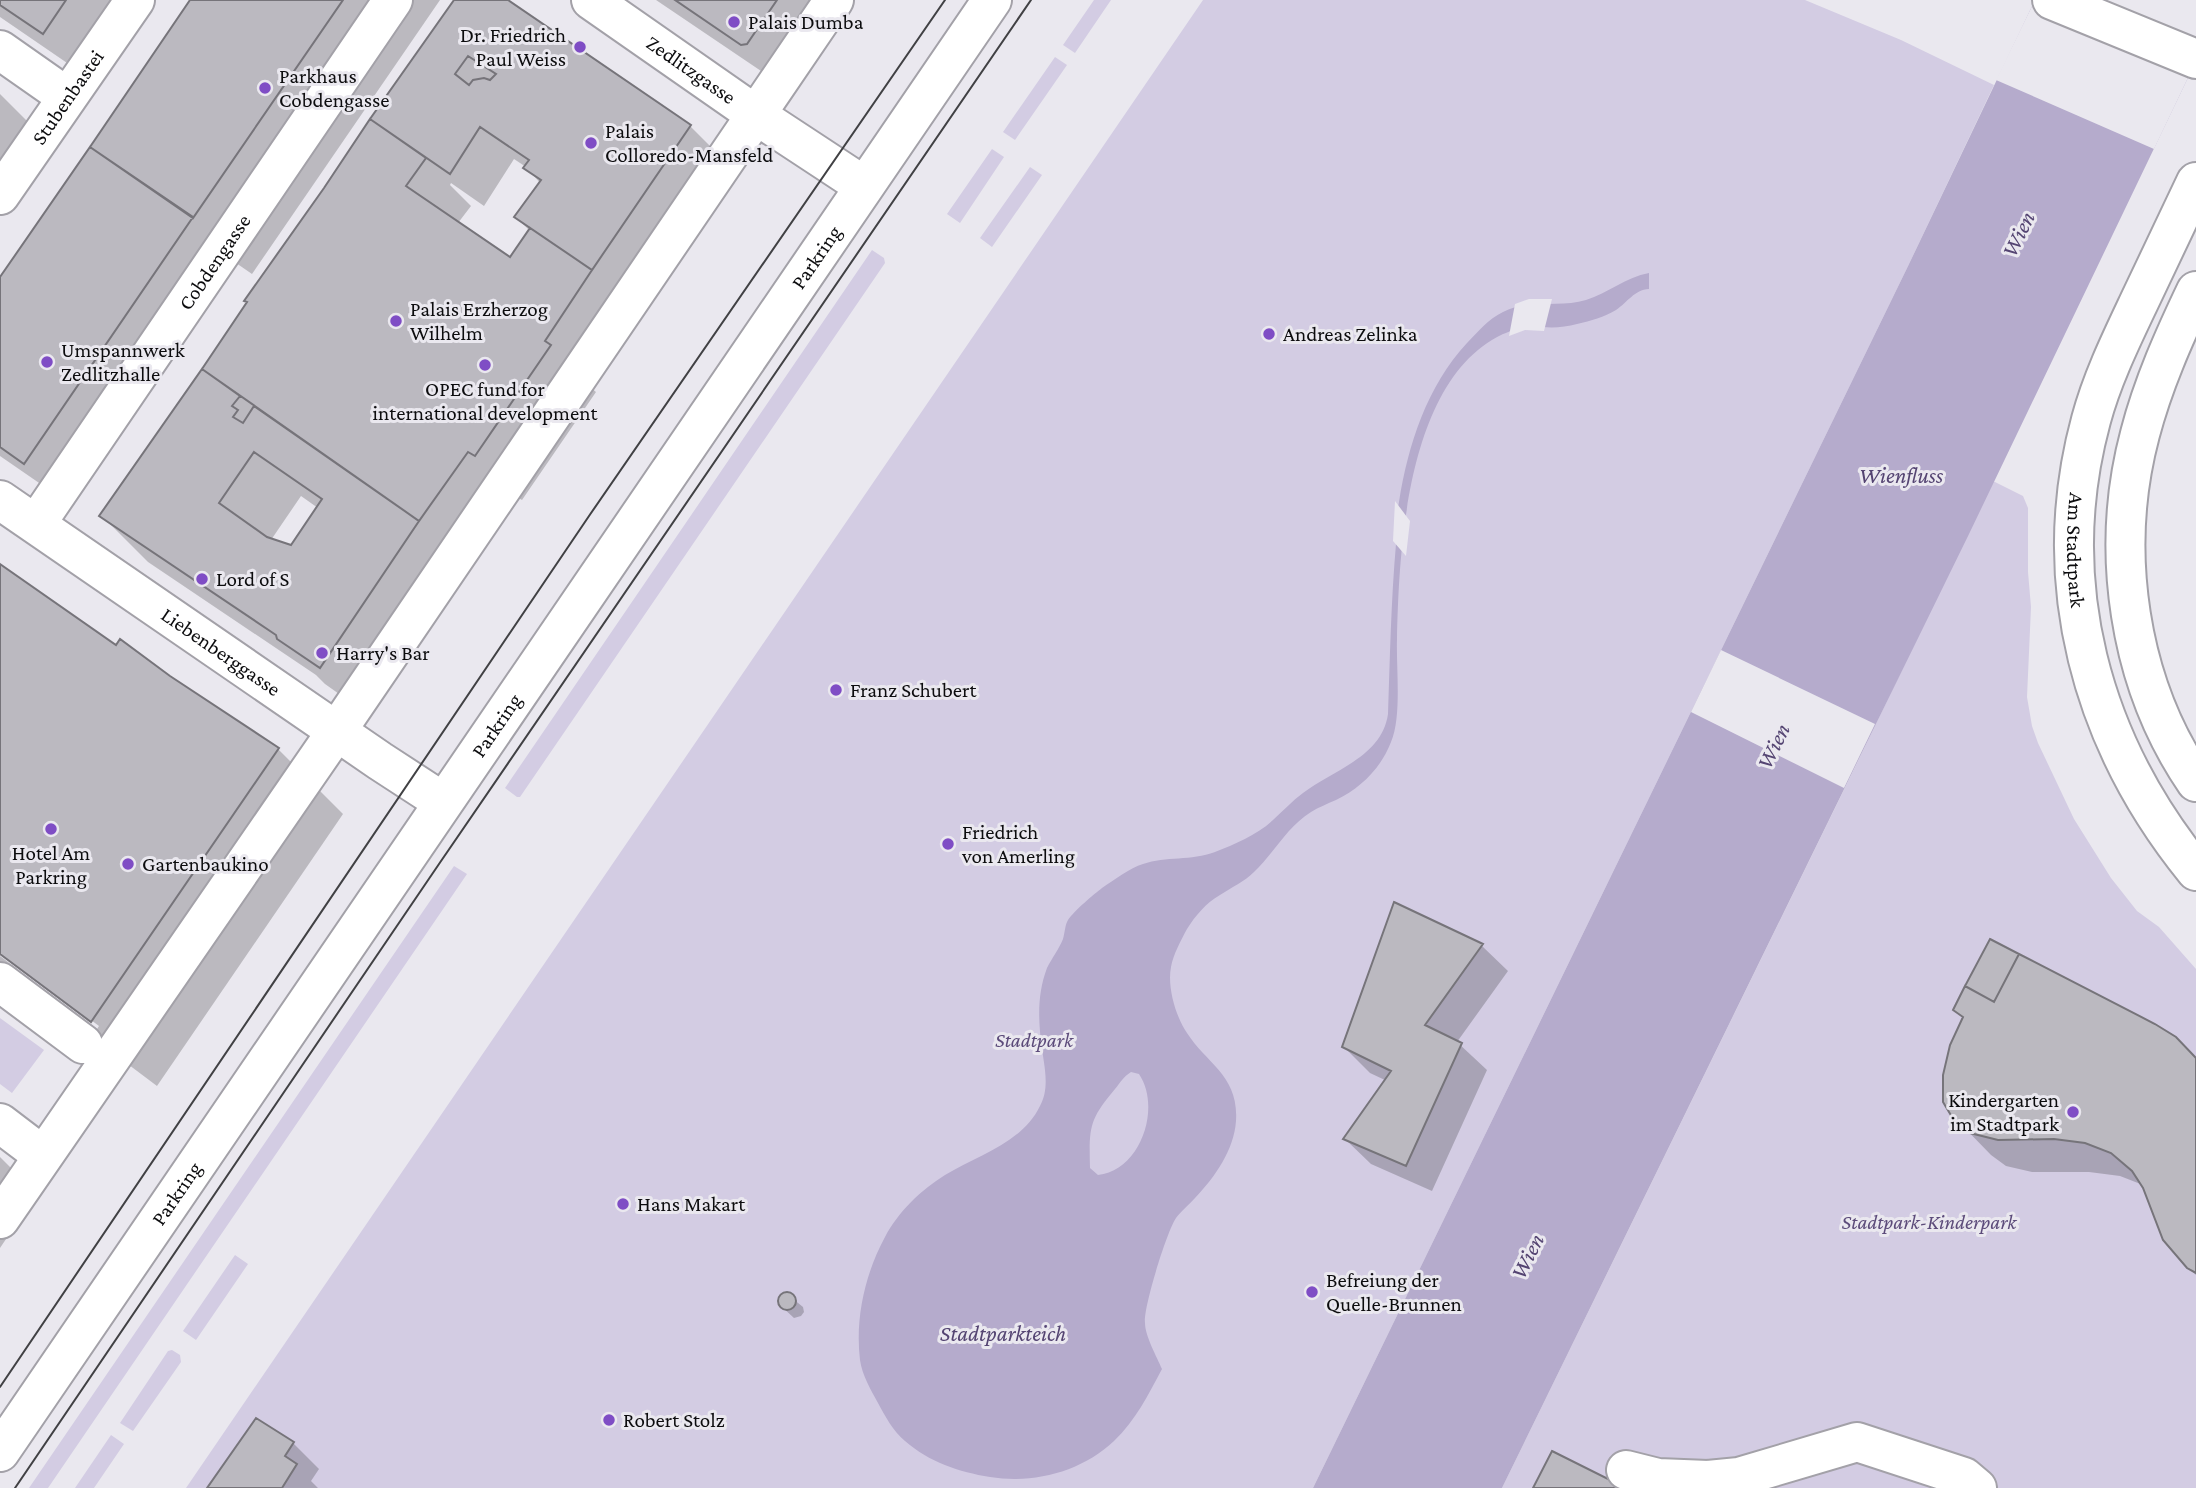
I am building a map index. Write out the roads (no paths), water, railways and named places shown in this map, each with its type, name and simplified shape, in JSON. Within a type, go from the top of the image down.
[{"type":"street","name":"Stubenbastei","points":[[0,195],[135,0]]},
{"type":"street","name":"Cobdengasse","points":[[36,524],[393,0]]},
{"type":"street","name":"Zedlitzgasse","points":[[591,0],[756,115],[864,186]]},
{"type":"street","points":[[0,1219],[337,732],[834,0]]},
{"type":"street","name":"Parkring","points":[[0,1452],[992,0]]},
{"type":"street","points":[[2052,0],[2196,59]]},
{"type":"street","points":[[0,50],[67,97]]},
{"type":"street","name":"Am Stadtpark","points":[[2196,182],[2121,340],[2091,419],[2075,508],[2073,559],[2077,611],[2088,666],[2104,717],[2127,767],[2156,816],[2196,872]]},
{"type":"street","points":[[2194,777],[2165,726],[2147,683],[2127,591],[2124,538],[2129,489],[2139,435],[2169,349],[2196,291]]},
{"type":"street","name":"Liebenberggasse","points":[[0,500],[443,802]]},
{"type":"street","points":[[0,982],[83,1044]]},
{"type":"street","points":[[0,1123],[42,1155]]},
{"type":"street","points":[[1626,1470],[1658,1478],[1708,1480],[1740,1477],[1857,1442],[1964,1477],[1977,1488]]},
{"type":"water","name":"Wienfluss","points":[[2035,0],[2196,0],[2196,61],[1969,534],[1502,1488],[1313,1488],[1909,264]]},
{"type":"water","name":"Stadtparkteich","points":[[1649,273],[1649,289],[1635,294],[1607,315],[1569,326],[1525,326],[1503,334],[1471,356],[1446,388],[1428,426],[1415,469],[1406,514],[1398,601],[1396,719],[1387,751],[1376,769],[1362,783],[1302,818],[1250,876],[1206,906],[1190,924],[1178,948],[1170,975],[1176,1010],[1187,1033],[1227,1082],[1236,1106],[1236,1121],[1232,1142],[1222,1162],[1202,1190],[1176,1218],[1162,1253],[1145,1323],[1149,1340],[1162,1369],[1141,1407],[1122,1433],[1101,1452],[1072,1468],[1040,1477],[1007,1479],[978,1475],[924,1455],[893,1428],[863,1371],[859,1328],[867,1281],[885,1237],[911,1202],[945,1175],[1011,1139],[1032,1119],[1040,1106],[1046,1082],[1039,1022],[1040,995],[1047,968],[1063,939],[1068,920],[1102,888],[1138,866],[1161,860],[1206,855],[1253,835],[1303,793],[1354,761],[1376,741],[1384,729],[1388,714],[1398,507],[1414,438],[1430,397],[1467,343],[1488,322],[1503,312],[1523,306],[1586,300]],"holes":[[[1131,1072],[1139,1074],[1146,1088],[1148,1104],[1143,1136],[1125,1162],[1113,1171],[1098,1175],[1090,1168],[1090,1143],[1095,1117],[1126,1076]]]},
{"type":"tram line","points":[[0,1387],[589,516],[945,0]]},
{"type":"tram line","points":[[15,1488],[1031,0]]},
{"type":"place","name":"Palais Dumba","points":[[734,22]]},
{"type":"place","name":"Dr. Friedrich Paul Weiss","points":[[580,47]]},
{"type":"place","name":"Parkhaus Cobdengasse","points":[[265,88]]},
{"type":"place","name":"Palais Colloredo-Mansfeld","points":[[591,143]]},
{"type":"place","name":"Palais Erzherzog Wilhelm","points":[[396,321]]},
{"type":"place","name":"Andreas Zelinka","points":[[1269,334]]},
{"type":"place","name":"Umspannwerk Zedlitzhalle","points":[[47,362]]},
{"type":"place","name":"OPEC fund for international development","points":[[485,365]]},
{"type":"place","name":"Lord of S","points":[[202,579]]},
{"type":"place","name":"Harry's Bar","points":[[322,653]]},
{"type":"place","name":"Franz Schubert","points":[[836,690]]},
{"type":"place","name":"Hotel Am Parkring","points":[[51,829]]},
{"type":"place","name":"Friedrich von Amerling","points":[[948,844]]},
{"type":"place","name":"Gartenbaukino","points":[[128,864]]},
{"type":"place","name":"Kindergarten im Stadtpark","points":[[2073,1112]]},
{"type":"place","name":"Hans Makart","points":[[623,1204]]},
{"type":"place","name":"Befreiung der Quelle-Brunnen","points":[[1312,1292]]},
{"type":"place","name":"Robert Stolz","points":[[609,1420]]},
{"type":"water label","name":"Wien","points":[[2018,234]]},
{"type":"water label","name":"Wien","points":[[1773,746]]},
{"type":"water label","name":"Wien","points":[[1527,1256]]},
{"type":"park label","name":"Stadtpark","points":[[1034,1040]]},
{"type":"park label","name":"Stadtpark-Kinderpark","points":[[1929,1222]]}]
